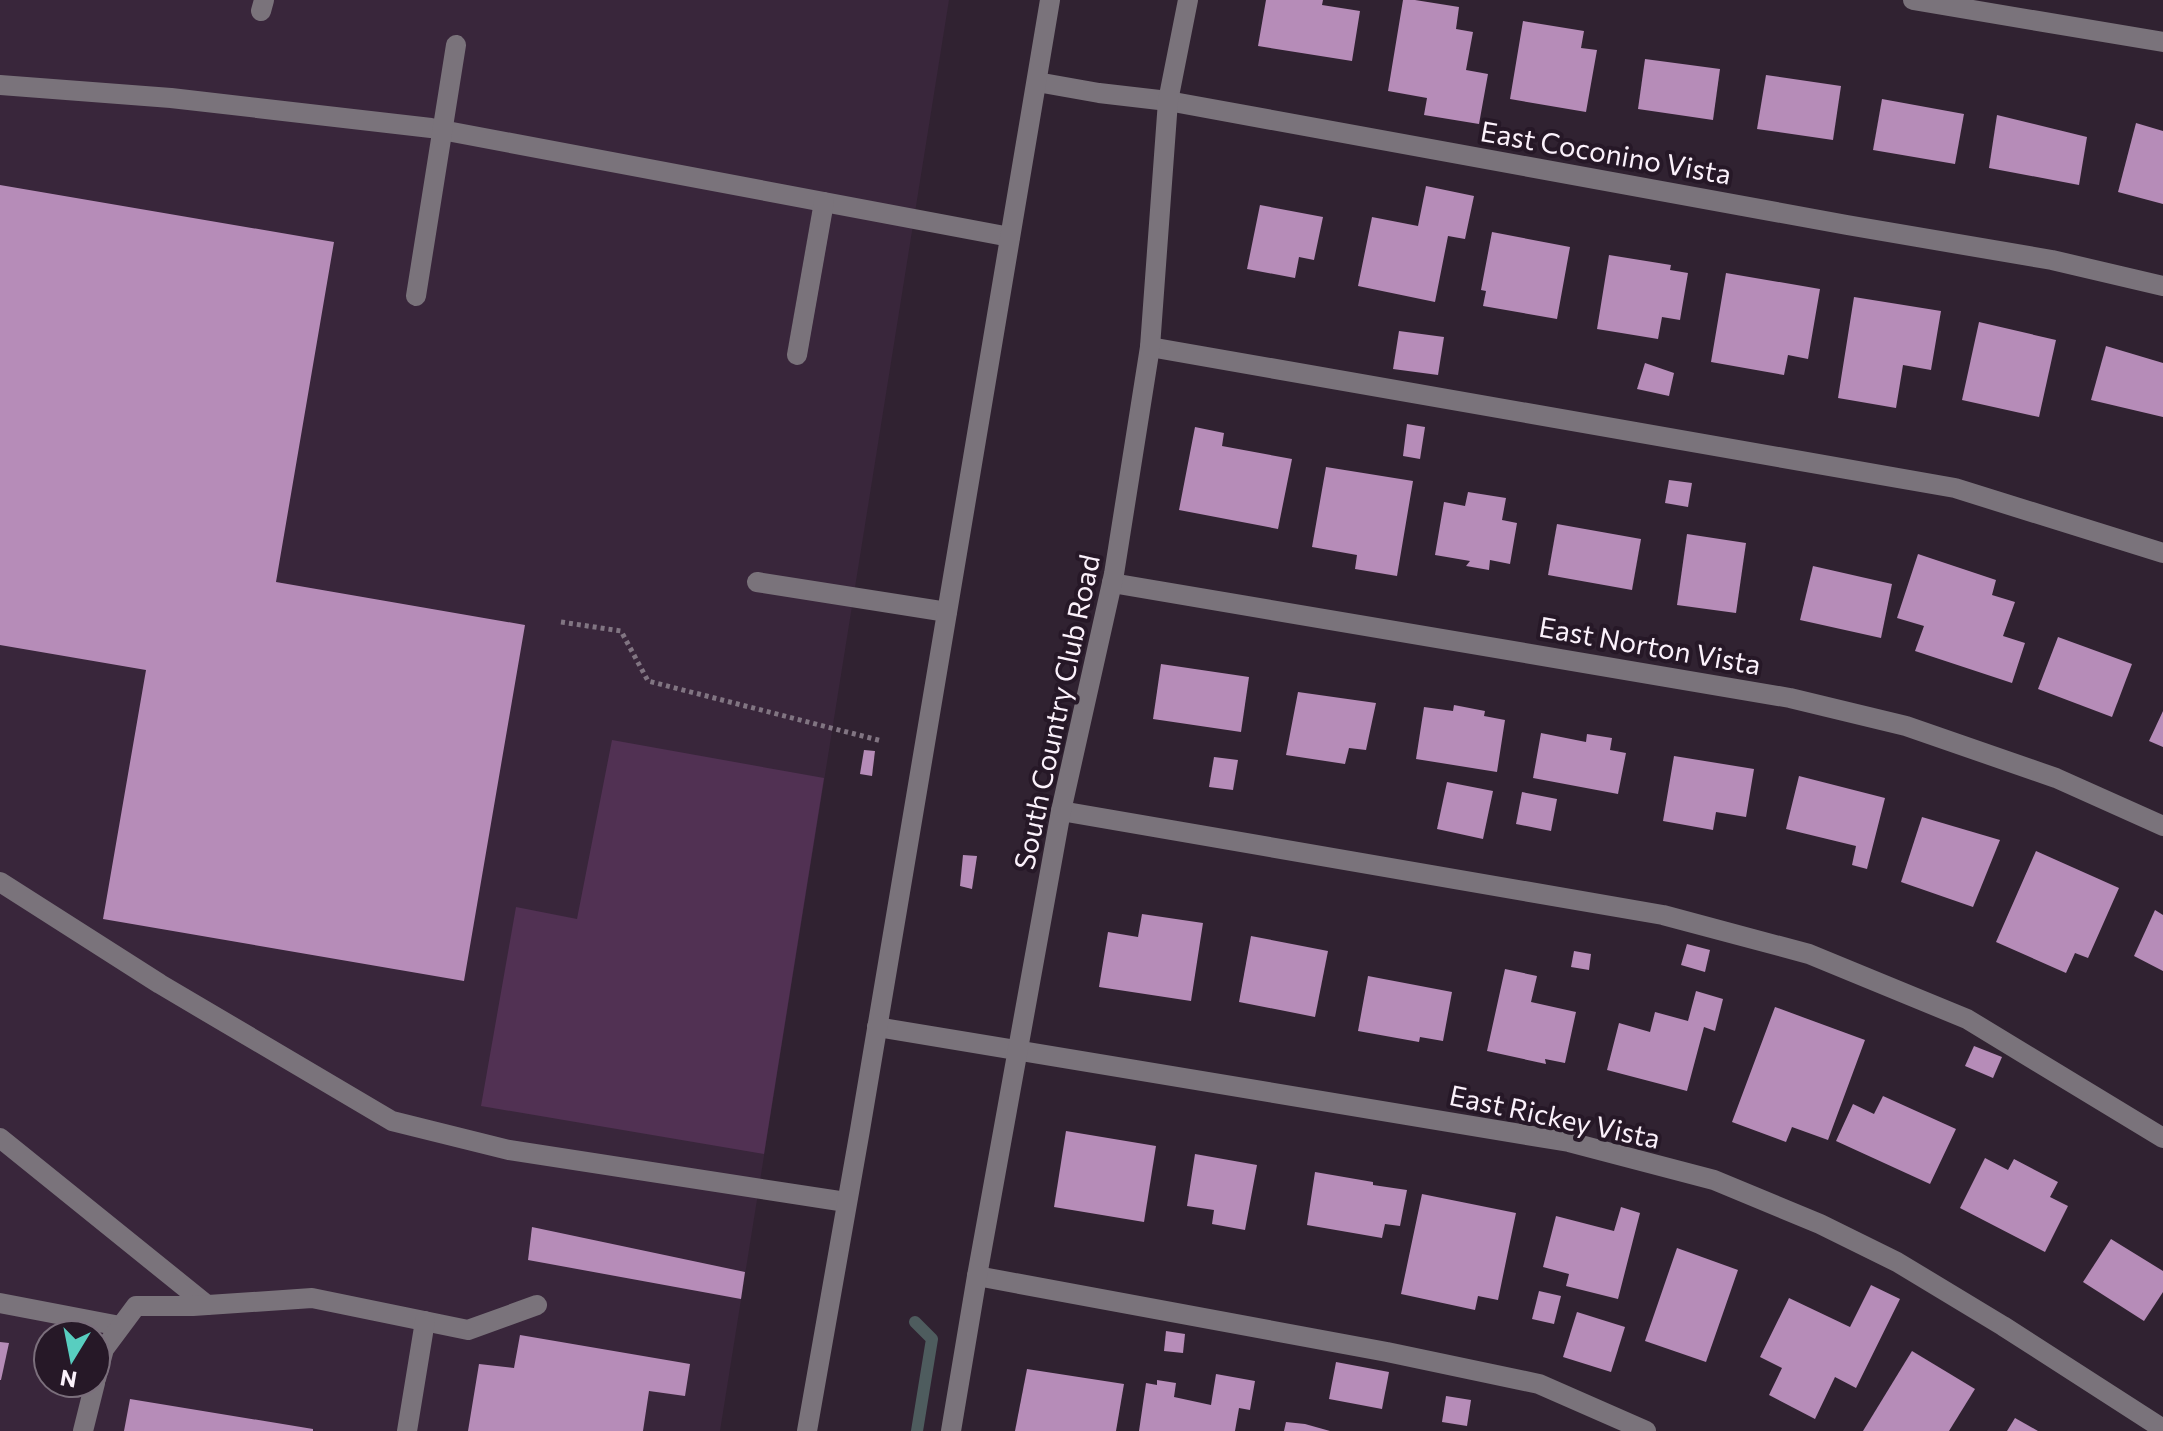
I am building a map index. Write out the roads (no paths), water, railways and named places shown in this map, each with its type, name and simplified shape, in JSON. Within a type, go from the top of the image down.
[{"type":"street","points":[[807,1431],[1050,0]]},
{"type":"street","name":"South Country Club Road","points":[[951,1431],[1061,811],[1112,583],[1150,347],[1168,101],[1188,0]]},
{"type":"street","points":[[1913,0],[2163,42]]},
{"type":"street","points":[[416,296],[456,45]]},
{"type":"street","name":"East Coconino Vista","points":[[1037,82],[1095,93],[1168,101],[2052,260],[2163,286]]},
{"type":"street","points":[[0,85],[171,98],[444,130],[1010,237]]},
{"type":"street","points":[[797,355],[824,202]]},
{"type":"street","points":[[1150,347],[1955,488],[2163,553]]},
{"type":"street","points":[[757,582],[947,612]]},
{"type":"street","name":"East Norton Vista","points":[[1112,583],[1790,698],[1906,726],[2056,778],[2163,826]]},
{"type":"street","points":[[1061,811],[1663,915],[1809,954],[1967,1019],[2163,1138]]},
{"type":"street","points":[[0,882],[160,984],[392,1121],[509,1150],[846,1202]]},
{"type":"street","name":"East Rickey Vista","points":[[877,1027],[1569,1142],[1714,1180],[1820,1224],[1897,1262],[2163,1429]]},
{"type":"street","points":[[0,1138],[207,1305]]},
{"type":"street","points":[[977,1276],[1387,1352],[1539,1384],[1646,1431]]},
{"type":"street","points":[[112,1338],[136,1306],[312,1298],[468,1330],[537,1305]]},
{"type":"street","points":[[0,1303],[120,1326]]},
{"type":"street","points":[[407,1431],[425,1321]]},
{"type":"street","points":[[83,1431],[91,1399]]},
{"type":"waterway","points":[[915,1322],[932,1339],[917,1431]]}]
